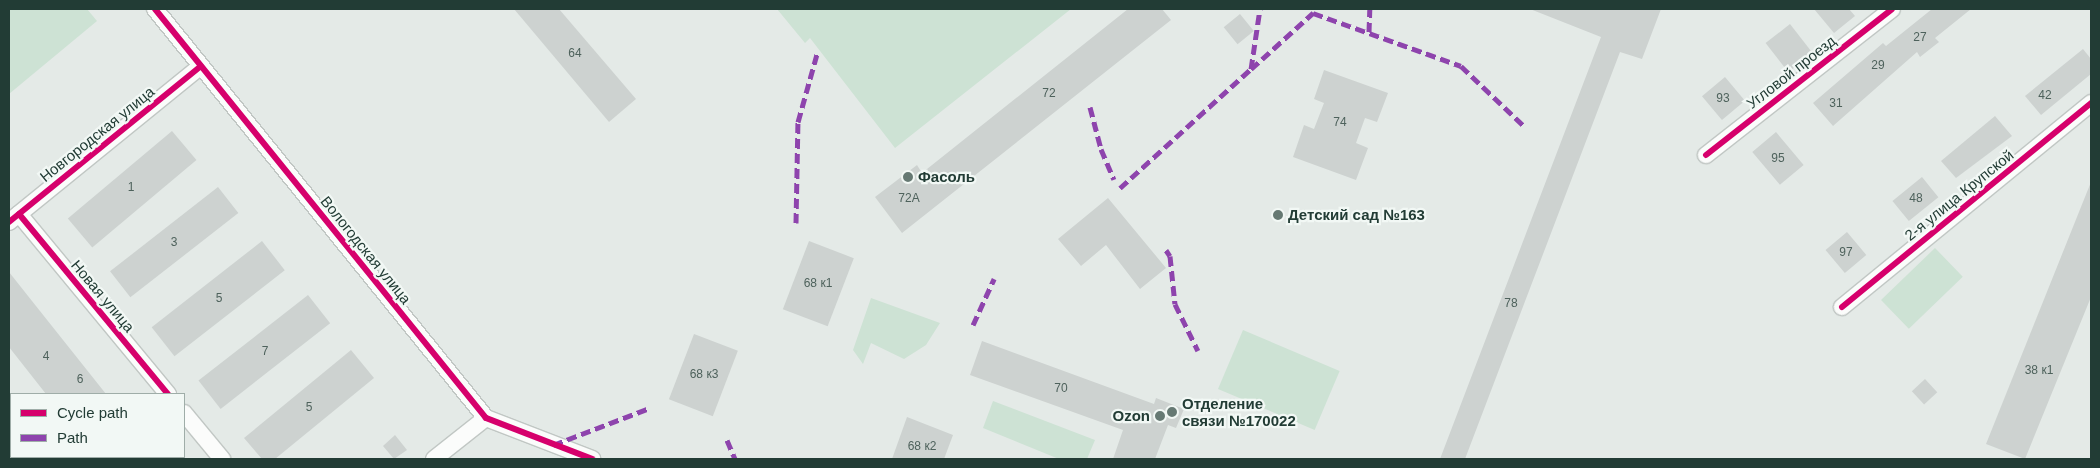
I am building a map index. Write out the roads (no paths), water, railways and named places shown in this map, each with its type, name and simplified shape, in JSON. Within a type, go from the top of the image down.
[{"type":"street","name":"Вологодская улица","points":[[155,9],[486,418],[592,459]]},
{"type":"street","name":"Угловой проезд","points":[[1706,155],[1892,9]]},
{"type":"street","name":"Новгородская улица","points":[[14,218],[201,66]]},
{"type":"street","name":"2-я улица Крупской","points":[[1842,307],[2091,103]]},
{"type":"street","name":"Новая улица","points":[[14,218],[167,393]]},
{"type":"street","points":[[185,414],[222,459]]},
{"type":"street","points":[[434,459],[486,418]]},
{"type":"place","name":"Фасоль","points":[[908,177]]},
{"type":"place","name":"Детский сад №163","points":[[1278,215]]},
{"type":"place","name":"Отделение связи №170022","points":[[1172,412]]},
{"type":"place","name":"Ozon","points":[[1160,416]]}]
